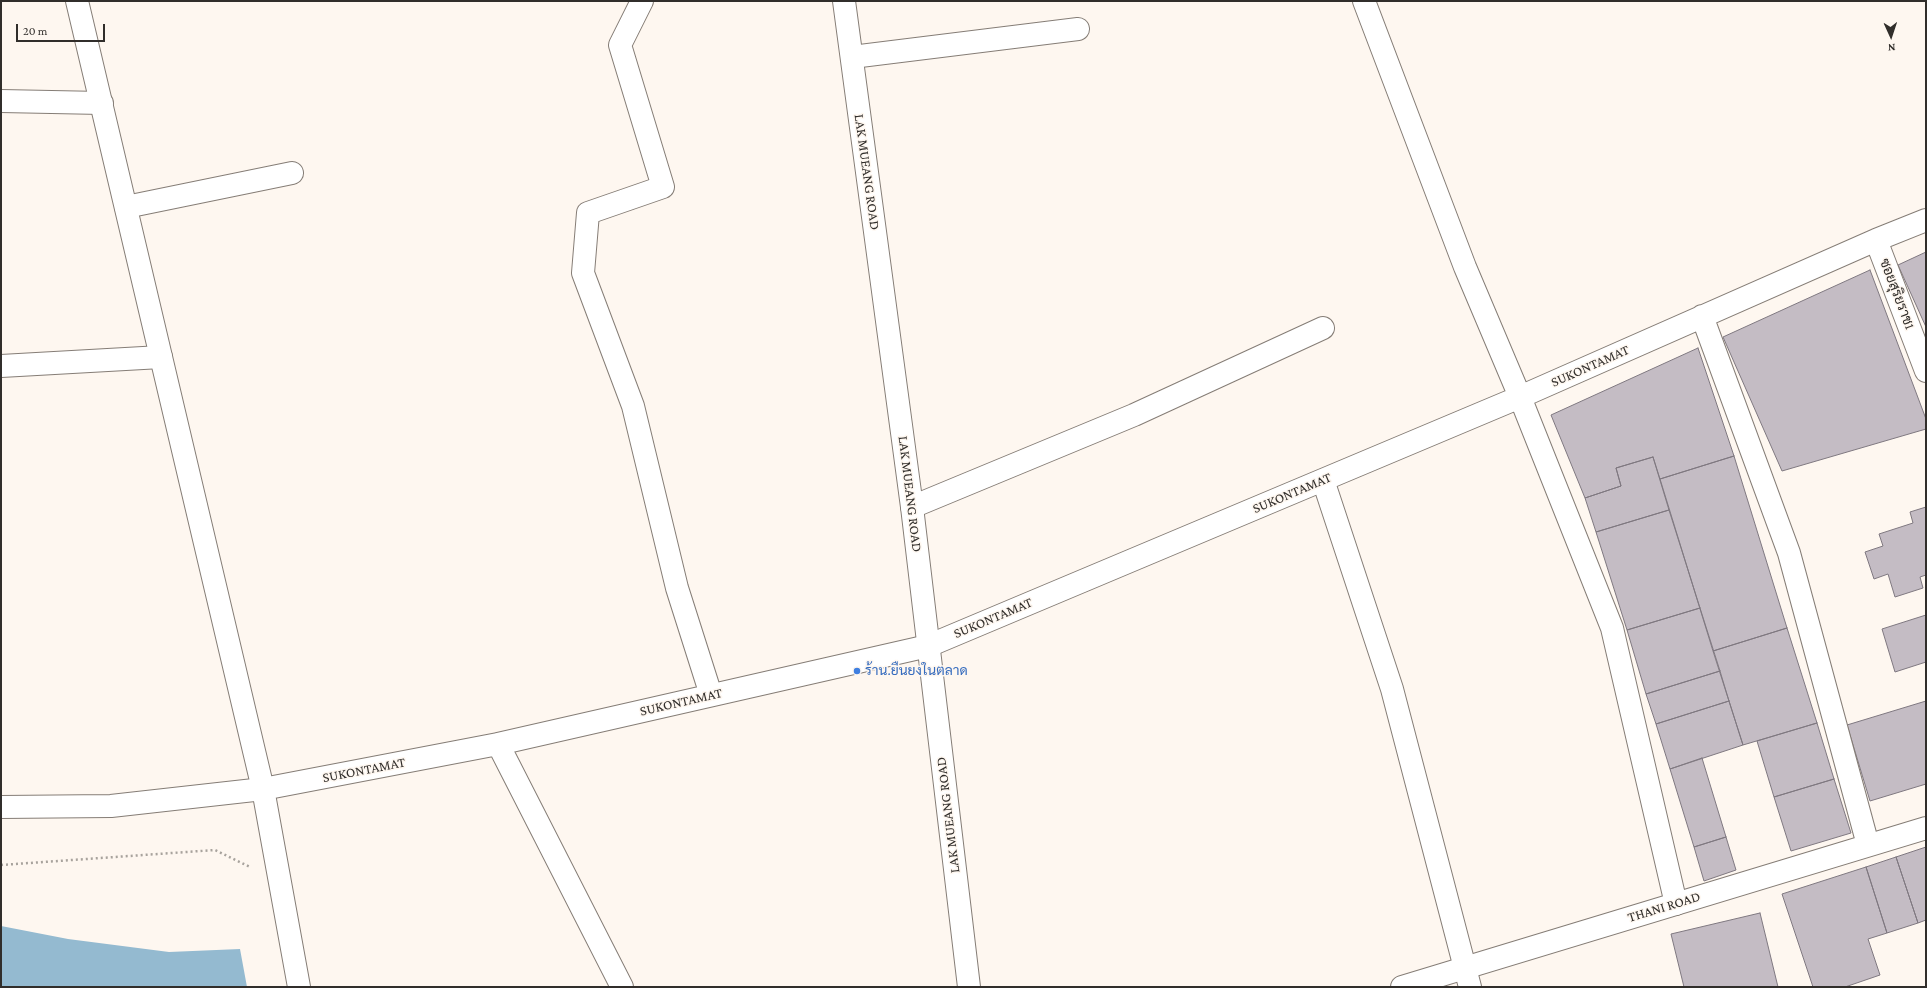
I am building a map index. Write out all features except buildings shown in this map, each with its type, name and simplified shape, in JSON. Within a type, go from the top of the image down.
[{"type":"street","points":[[77,1],[263,789],[299,987]]},
{"type":"street","points":[[642,1],[620,45],[663,187],[588,213],[583,273],[633,406],[677,588],[711,695]]},
{"type":"street","name":"LAK MUEANG ROAD","points":[[844,1],[912,507],[969,987]]},
{"type":"street","points":[[1364,1],[1465,267],[1520,397],[1612,628],[1676,904]]},
{"type":"street","points":[[852,57],[1078,29]]},
{"type":"street","points":[[1,101],[102,103]]},
{"type":"street","points":[[126,206],[292,173]]},
{"type":"street","name":"SUKONTAMAT","points":[[1,807],[111,806],[263,789],[498,744],[928,646],[1520,397],[1876,240],[1926,220]]},
{"type":"street","name":"ซอยสุริยราช1","points":[[1876,240],[1926,372]]},
{"type":"street","points":[[1702,316],[1789,553],[1868,845]]},
{"type":"street","points":[[912,507],[1134,415],[1323,328]]},
{"type":"street","points":[[1,366],[162,357]]},
{"type":"street","points":[[1323,480],[1392,689],[1468,977]]},
{"type":"street","points":[[498,744],[622,987]]},
{"type":"street","name":"THANI ROAD","points":[[1402,987],[1468,977],[1676,904],[1926,828]]},
{"type":"path","points":[[1,865],[215,850],[250,866],[251,873]]},
{"type":"water","points":[[1,926],[68,939],[169,952],[240,949],[247,987],[1,987]]},
{"type":"place","name":"ร้าน.ยืนยงในตลาด","points":[[857,671]]}]
